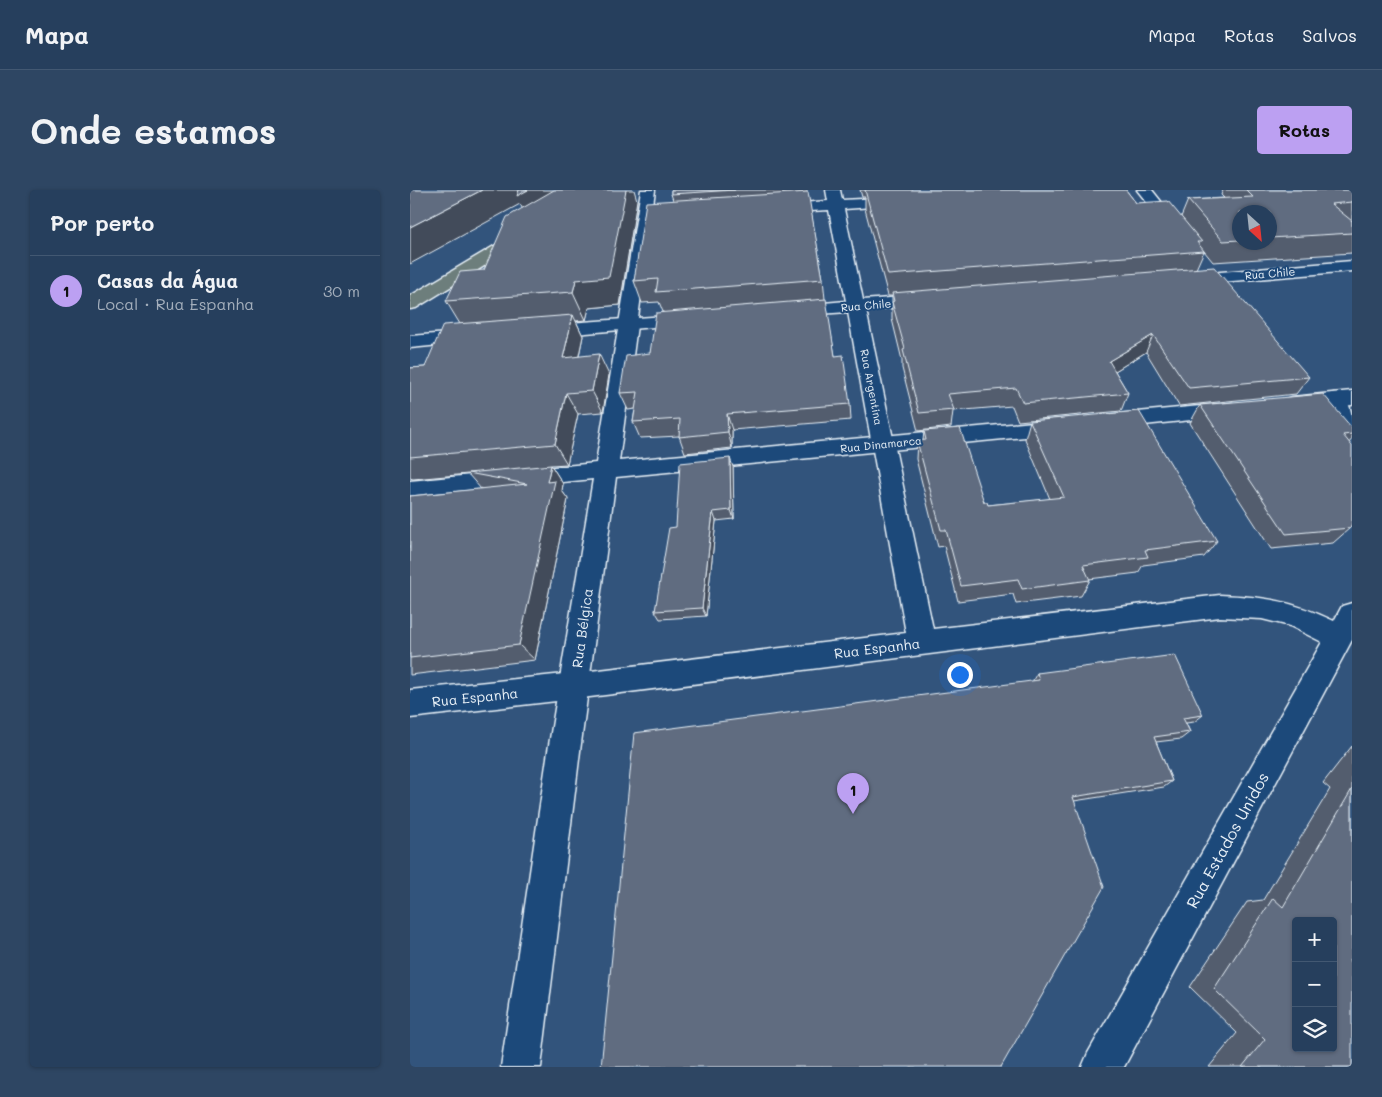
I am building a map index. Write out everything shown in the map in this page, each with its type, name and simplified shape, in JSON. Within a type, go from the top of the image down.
[{"type":"main road","points":[[410,304],[533,230]]},
{"type":"street","name":"Rua Bélgica","points":[[521,1067],[574,686],[628,324],[653,216],[648,190]]},
{"type":"street","points":[[1144,190],[1187,243]]},
{"type":"street","points":[[759,210],[834,197],[914,200]]},
{"type":"street","name":"Rua Argentina","points":[[834,197],[922,643]]},
{"type":"street","name":"Rua Chile","points":[[1166,281],[1210,271],[1352,266]]},
{"type":"street","name":"Rua Chile","points":[[776,312],[942,299]]},
{"type":"street","points":[[526,332],[707,318]]},
{"type":"street","points":[[410,342],[487,336]]},
{"type":"street","points":[[1343,399],[1352,423]]},
{"type":"street","name":"Rua Dinamarca","points":[[410,489],[1343,399]]},
{"type":"street","name":"Rua Espanha","points":[[410,704],[574,686],[1220,606],[1262,608],[1345,626]]},
{"type":"street","name":"Rua Estados Unidos","points":[[1102,1067],[1345,626]]},
{"type":"building","points":[[410,190],[482,190],[410,227]]},
{"type":"building","points":[[519,190],[528,190],[517,196]]},
{"type":"building","points":[[554,190],[626,190],[609,277],[576,280],[573,292],[446,301],[460,272],[484,270],[507,217]]},
{"type":"building","points":[[671,190],[735,190],[671,194]]},
{"type":"building","points":[[865,190],[1126,190],[1136,203],[1168,201],[1202,242],[1197,242],[1204,251],[888,275]]},
{"type":"building","points":[[1246,190],[1352,190],[1352,202],[1331,204],[1352,221],[1352,233],[1277,238],[1277,205],[1232,205],[1232,240],[1223,241],[1188,200],[1253,197]]},
{"type":"building","points":[[808,192],[823,279],[656,292],[658,279],[634,281],[646,202]]},
{"type":"building","points":[[1214,267],[1309,377],[1189,388],[1153,335],[1109,361],[1128,393],[1023,403],[1016,388],[948,394],[954,410],[919,413],[903,350],[905,349],[892,302],[894,301],[892,293]]},
{"type":"building","points":[[826,299],[835,356],[843,355],[850,404],[727,414],[728,432],[679,437],[680,419],[633,422],[638,392],[620,393],[626,356],[650,353],[656,313]]},
{"type":"building","points":[[573,315],[563,358],[599,354],[592,391],[566,393],[555,444],[410,457],[410,368],[425,367],[443,325]]},
{"type":"building","points":[[1323,394],[1352,428],[1352,434],[1343,435],[1352,446],[1352,523],[1350,528],[1286,534],[1200,405]]},
{"type":"building","points":[[1139,411],[1217,541],[1145,550],[1148,557],[1083,565],[1090,580],[1022,589],[1018,579],[961,586],[946,530],[941,530],[917,441],[926,440],[924,431],[960,428],[984,502],[987,502],[988,505],[1064,497],[1030,421]]},
{"type":"building","points":[[730,458],[731,510],[713,512],[702,608],[655,611],[669,528],[676,527],[680,463]]},
{"type":"building","points":[[551,465],[547,482],[555,481],[519,645],[410,658],[410,496],[527,484],[468,473]]},
{"type":"building","points":[[1175,655],[1203,715],[1183,718],[1190,732],[1154,737],[1172,781],[1073,797],[1104,887],[1001,1067],[601,1067],[634,733],[1039,680],[1037,673]]},
{"type":"building","points":[[1352,789],[1352,955],[1349,961],[1352,963],[1352,1067],[1242,1067],[1265,1039],[1214,989],[1273,898],[1283,907]]},
{"type":"place","name":"Casas da Água","points":[[853,814]]}]
